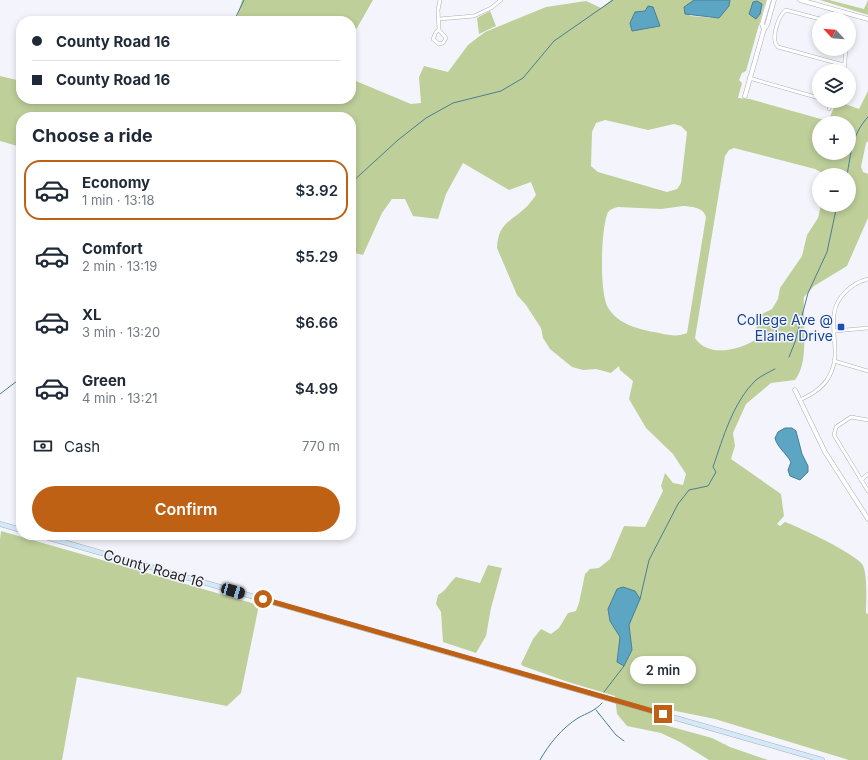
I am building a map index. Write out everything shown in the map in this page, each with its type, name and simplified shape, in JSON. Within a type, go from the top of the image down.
[{"type":"main road","points":[[0,524],[16,529]]},
{"type":"main road","name":"County Road 16","points":[[56,540],[822,760]]},
{"type":"street","points":[[439,30],[436,32],[433,39],[439,44],[443,43],[446,38],[439,30],[440,0]]},
{"type":"street","points":[[439,19],[474,16],[491,8],[501,0]]},
{"type":"street","points":[[764,29],[762,24],[769,0]]},
{"type":"street","points":[[745,96],[749,78],[774,0]]},
{"type":"street","points":[[800,0],[868,19]]},
{"type":"street","points":[[812,17],[786,10],[781,16],[774,38],[776,45],[778,47],[840,64]]},
{"type":"street","points":[[749,78],[812,96]]},
{"type":"street","points":[[800,400],[817,391],[826,381],[834,361],[836,347],[834,316],[836,305],[842,296],[855,284],[868,279]]},
{"type":"street","points":[[835,331],[868,328]]},
{"type":"street","points":[[834,361],[868,371]]},
{"type":"street","points":[[795,390],[825,452],[868,519]]},
{"type":"street","points":[[868,420],[851,417],[834,430],[834,435],[868,491]]},
{"type":"street","points":[[861,480],[868,474]]},
{"type":"green space","points":[[242,0],[373,0],[356,29],[356,16],[237,16]]},
{"type":"green space","points":[[611,0],[694,0],[684,7],[690,16],[715,18],[729,6],[730,0],[766,0],[746,71],[742,73],[739,80],[742,83],[738,98],[750,99],[812,116],[812,160],[856,160],[856,116],[830,116],[834,108],[859,109],[868,91],[868,141],[866,143],[861,167],[863,172],[868,174],[868,218],[847,266],[814,286],[804,297],[804,352],[800,372],[795,380],[771,383],[746,404],[733,433],[735,446],[731,459],[781,494],[784,516],[777,524],[780,526],[785,522],[826,541],[848,553],[862,564],[864,568],[866,613],[868,614],[868,760],[849,760],[715,719],[661,708],[661,724],[712,738],[730,747],[768,760],[709,760],[680,742],[661,733],[627,726],[617,714],[615,696],[568,682],[521,664],[533,639],[541,629],[551,634],[559,628],[568,613],[576,611],[585,574],[590,569],[599,568],[610,559],[624,526],[645,527],[663,491],[661,486],[665,473],[673,483],[683,485],[686,474],[673,454],[646,428],[629,399],[633,381],[620,370],[619,366],[611,373],[596,369],[583,370],[572,367],[550,349],[543,338],[541,328],[526,305],[517,295],[497,248],[499,234],[502,229],[530,203],[536,195],[531,182],[509,190],[463,163],[446,194],[438,219],[413,216],[405,199],[392,199],[382,213],[363,255],[356,253],[356,112],[16,112],[16,146],[0,141],[0,76],[16,80],[16,104],[356,104],[356,81],[411,104],[421,103],[419,77],[424,66],[448,72],[468,45],[485,32],[546,7],[586,1],[601,8]],"holes":[[[605,120],[648,130],[674,124],[681,126],[687,132],[681,183],[677,189],[667,192],[598,172],[591,166],[592,132],[596,123]],[[734,148],[812,168],[856,168],[856,212],[819,212],[818,218],[807,235],[802,256],[780,288],[778,299],[772,309],[760,315],[757,322],[755,340],[741,347],[724,350],[715,350],[701,344],[695,338],[725,156],[729,150]],[[683,206],[700,209],[706,217],[687,333],[670,335],[648,331],[629,325],[613,314],[606,302],[602,278],[602,248],[608,212],[618,207],[661,209]],[[640,599],[629,625],[632,650],[626,659],[617,662],[620,637],[610,621]]]},
{"type":"green space","points":[[820,0],[829,0],[864,9],[868,0],[868,15]]},
{"type":"green space","points":[[490,11],[496,26],[479,34],[477,18]]},
{"type":"green space","points":[[1,531],[16,535],[16,540],[32,540],[259,605],[241,693],[227,706],[77,677],[62,760],[0,760]]},
{"type":"green space","points":[[488,565],[502,568],[491,608],[486,636],[476,653],[443,642],[441,612],[436,604],[438,595],[456,577],[480,583]]},
{"type":"water","points":[[694,0],[730,0],[729,6],[719,18],[685,14],[684,7]]},
{"type":"water","points":[[757,1],[762,4],[760,14],[756,19],[749,14],[753,2]]},
{"type":"water","points":[[648,6],[653,7],[660,26],[632,31],[630,23],[635,12],[645,11]]},
{"type":"water","points":[[785,428],[792,428],[796,431],[802,454],[808,466],[808,472],[800,480],[790,476],[788,470],[791,462],[775,438],[778,432]]},
{"type":"water","points":[[623,587],[635,591],[640,599],[629,625],[632,650],[624,666],[617,662],[620,637],[610,621],[608,609],[617,589]]},
{"type":"waterway","points":[[236,16],[244,0]]},
{"type":"waterway","points":[[356,178],[398,140],[426,118],[453,103],[501,91],[523,78],[554,41],[613,0]]},
{"type":"waterway","points":[[848,168],[855,137],[868,117]]},
{"type":"waterway","points":[[789,357],[795,342],[808,293],[827,252],[836,212]]},
{"type":"waterway","points":[[640,599],[649,560],[678,504],[689,490],[708,486],[716,472],[713,467],[725,433],[741,399],[756,380],[775,369]]},
{"type":"waterway","points":[[0,394],[16,382]]},
{"type":"waterway","points":[[604,692],[624,666]]},
{"type":"waterway","points":[[540,760],[547,748],[561,731],[578,718],[594,710],[602,703]]},
{"type":"waterway","points":[[596,710],[616,735],[624,741]]},
{"type":"place","name":"College Ave @ Elaine Drive","points":[[841,327]]},
{"type":"route","points":[[263,599],[663,714]]}]
